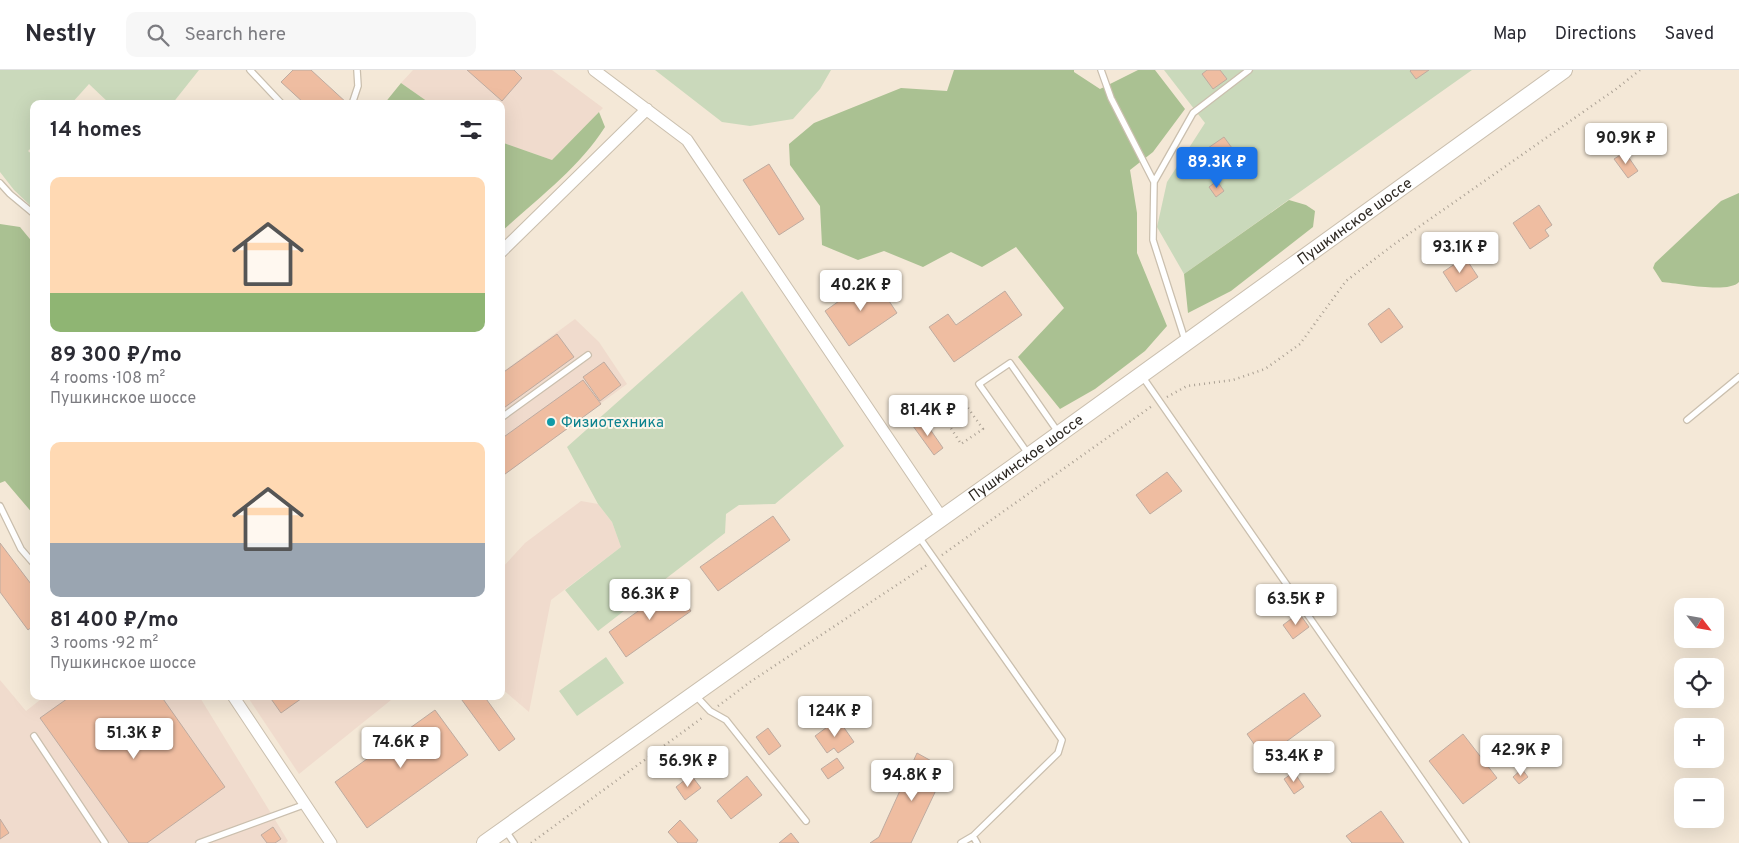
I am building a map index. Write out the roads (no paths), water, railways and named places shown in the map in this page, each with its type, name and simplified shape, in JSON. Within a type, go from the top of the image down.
[{"type":"main road","name":"Пушкинское шоссе","points":[[485,843],[509,836],[695,694],[1142,376],[1564,70]]},
{"type":"street","points":[[594,70],[687,140],[942,518]]},
{"type":"street","points":[[505,248],[647,109]]},
{"type":"street","points":[[236,700],[331,843]]},
{"type":"lane","points":[[250,70],[278,100]]},
{"type":"lane","points":[[353,100],[358,86],[357,70]]},
{"type":"lane","points":[[1101,70],[1111,98],[1154,182],[1153,240],[1186,344]]},
{"type":"lane","points":[[1154,182],[1193,113],[1250,70]]},
{"type":"lane","points":[[0,182],[10,194],[30,211]]},
{"type":"lane","points":[[505,415],[588,355]]},
{"type":"lane","points":[[1030,456],[980,384],[1010,363],[1060,434]]},
{"type":"lane","points":[[1142,376],[1466,843]]},
{"type":"lane","points":[[1687,420],[1739,377]]},
{"type":"lane","points":[[0,506],[21,549],[30,559]]},
{"type":"lane","points":[[918,536],[1062,740],[1058,753],[973,836],[961,843]]},
{"type":"lane","points":[[695,694],[710,711],[726,720],[806,820]]},
{"type":"lane","points":[[34,736],[105,843]]},
{"type":"lane","points":[[199,843],[306,804]]},
{"type":"lane","points":[[973,836],[977,843]]},
{"type":"place","name":"Физиотехника","points":[[551,422]]}]
